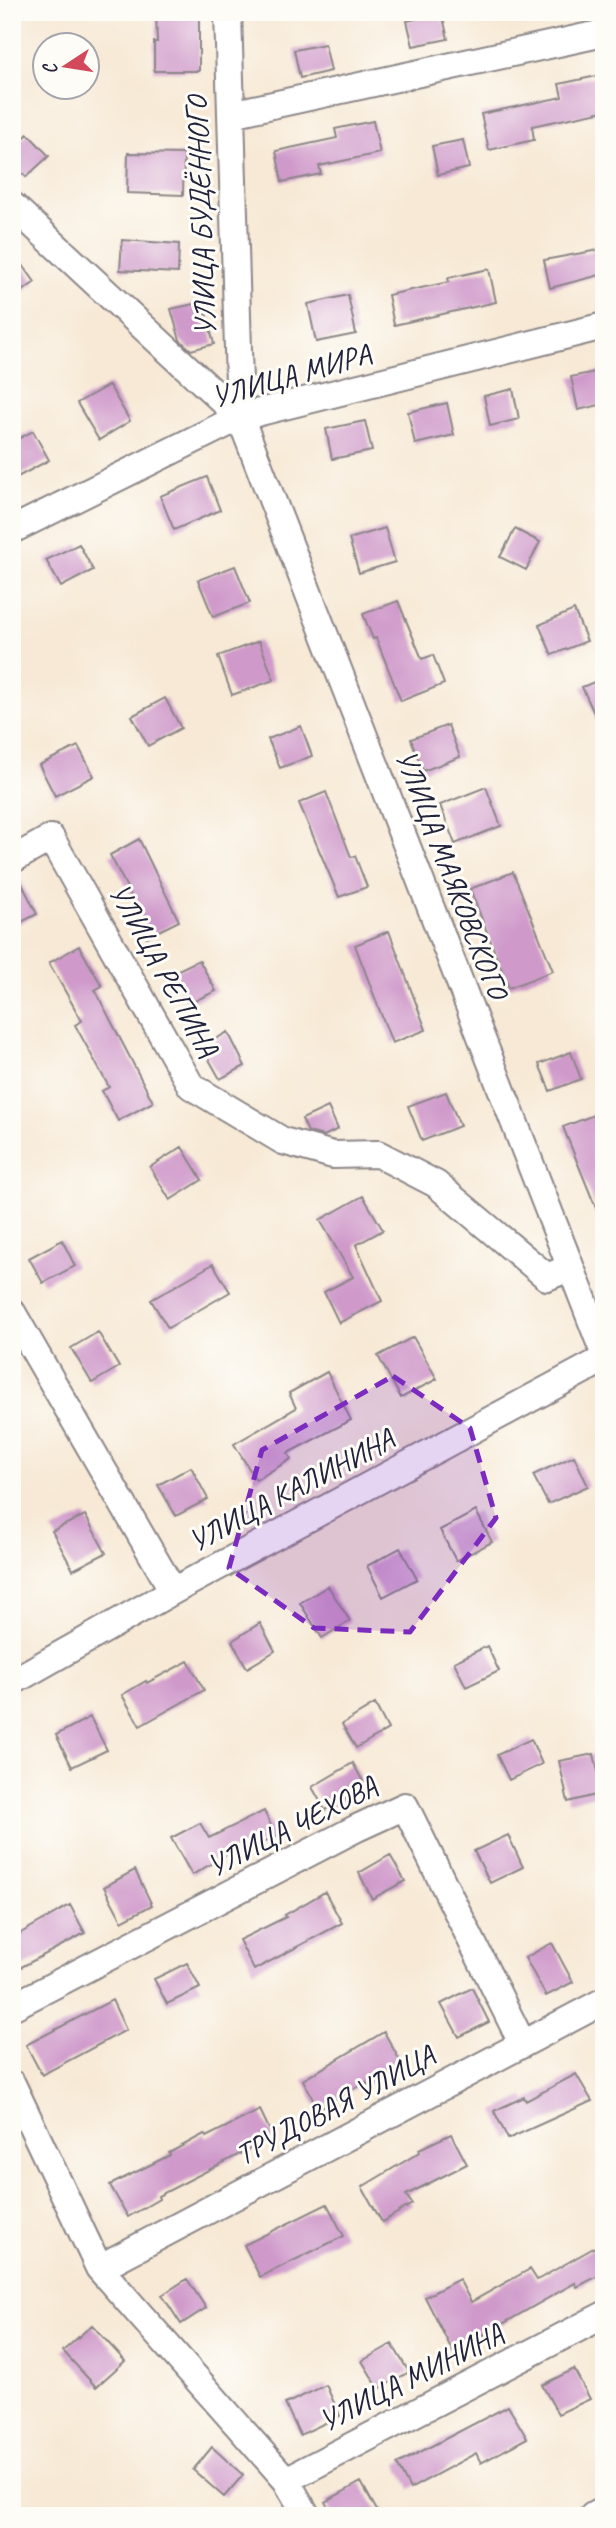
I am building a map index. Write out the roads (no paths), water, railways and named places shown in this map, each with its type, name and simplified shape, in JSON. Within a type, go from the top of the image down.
[{"type":"street","name":"УЛИЦА БУДЁННОГО","points":[[228,12],[240,417]]},
{"type":"street","points":[[232,114],[604,33]]},
{"type":"street","points":[[16,214],[240,417]]},
{"type":"street","name":"УЛИЦА МИРА","points":[[12,530],[240,417],[604,326]]},
{"type":"street","name":"УЛИЦА МАЯКОВСКОГО","points":[[240,417],[604,1353]]},
{"type":"street","name":"УЛИЦА РЕПИНА","points":[[12,860],[51,838],[191,1086],[283,1141],[334,1155],[377,1154],[436,1184],[547,1277],[569,1268]]},
{"type":"street","points":[[15,1324],[173,1591]]},
{"type":"street","name":"УЛИЦА КАЛИНИНА","points":[[12,1682],[173,1591],[604,1359]]},
{"type":"street","name":"УЛИЦА ЧЕХОВА","points":[[12,2007],[357,1828],[405,1806],[522,2043]]},
{"type":"street","name":"ТРУДОВАЯ УЛИЦА","points":[[99,2268],[604,2001]]},
{"type":"street","points":[[12,2084],[99,2268],[286,2480],[307,2516]]},
{"type":"street","name":"УЛИЦА МИНИНА","points":[[286,2480],[604,2315]]},
{"type":"street","points":[[593,2516],[604,2511]]}]
